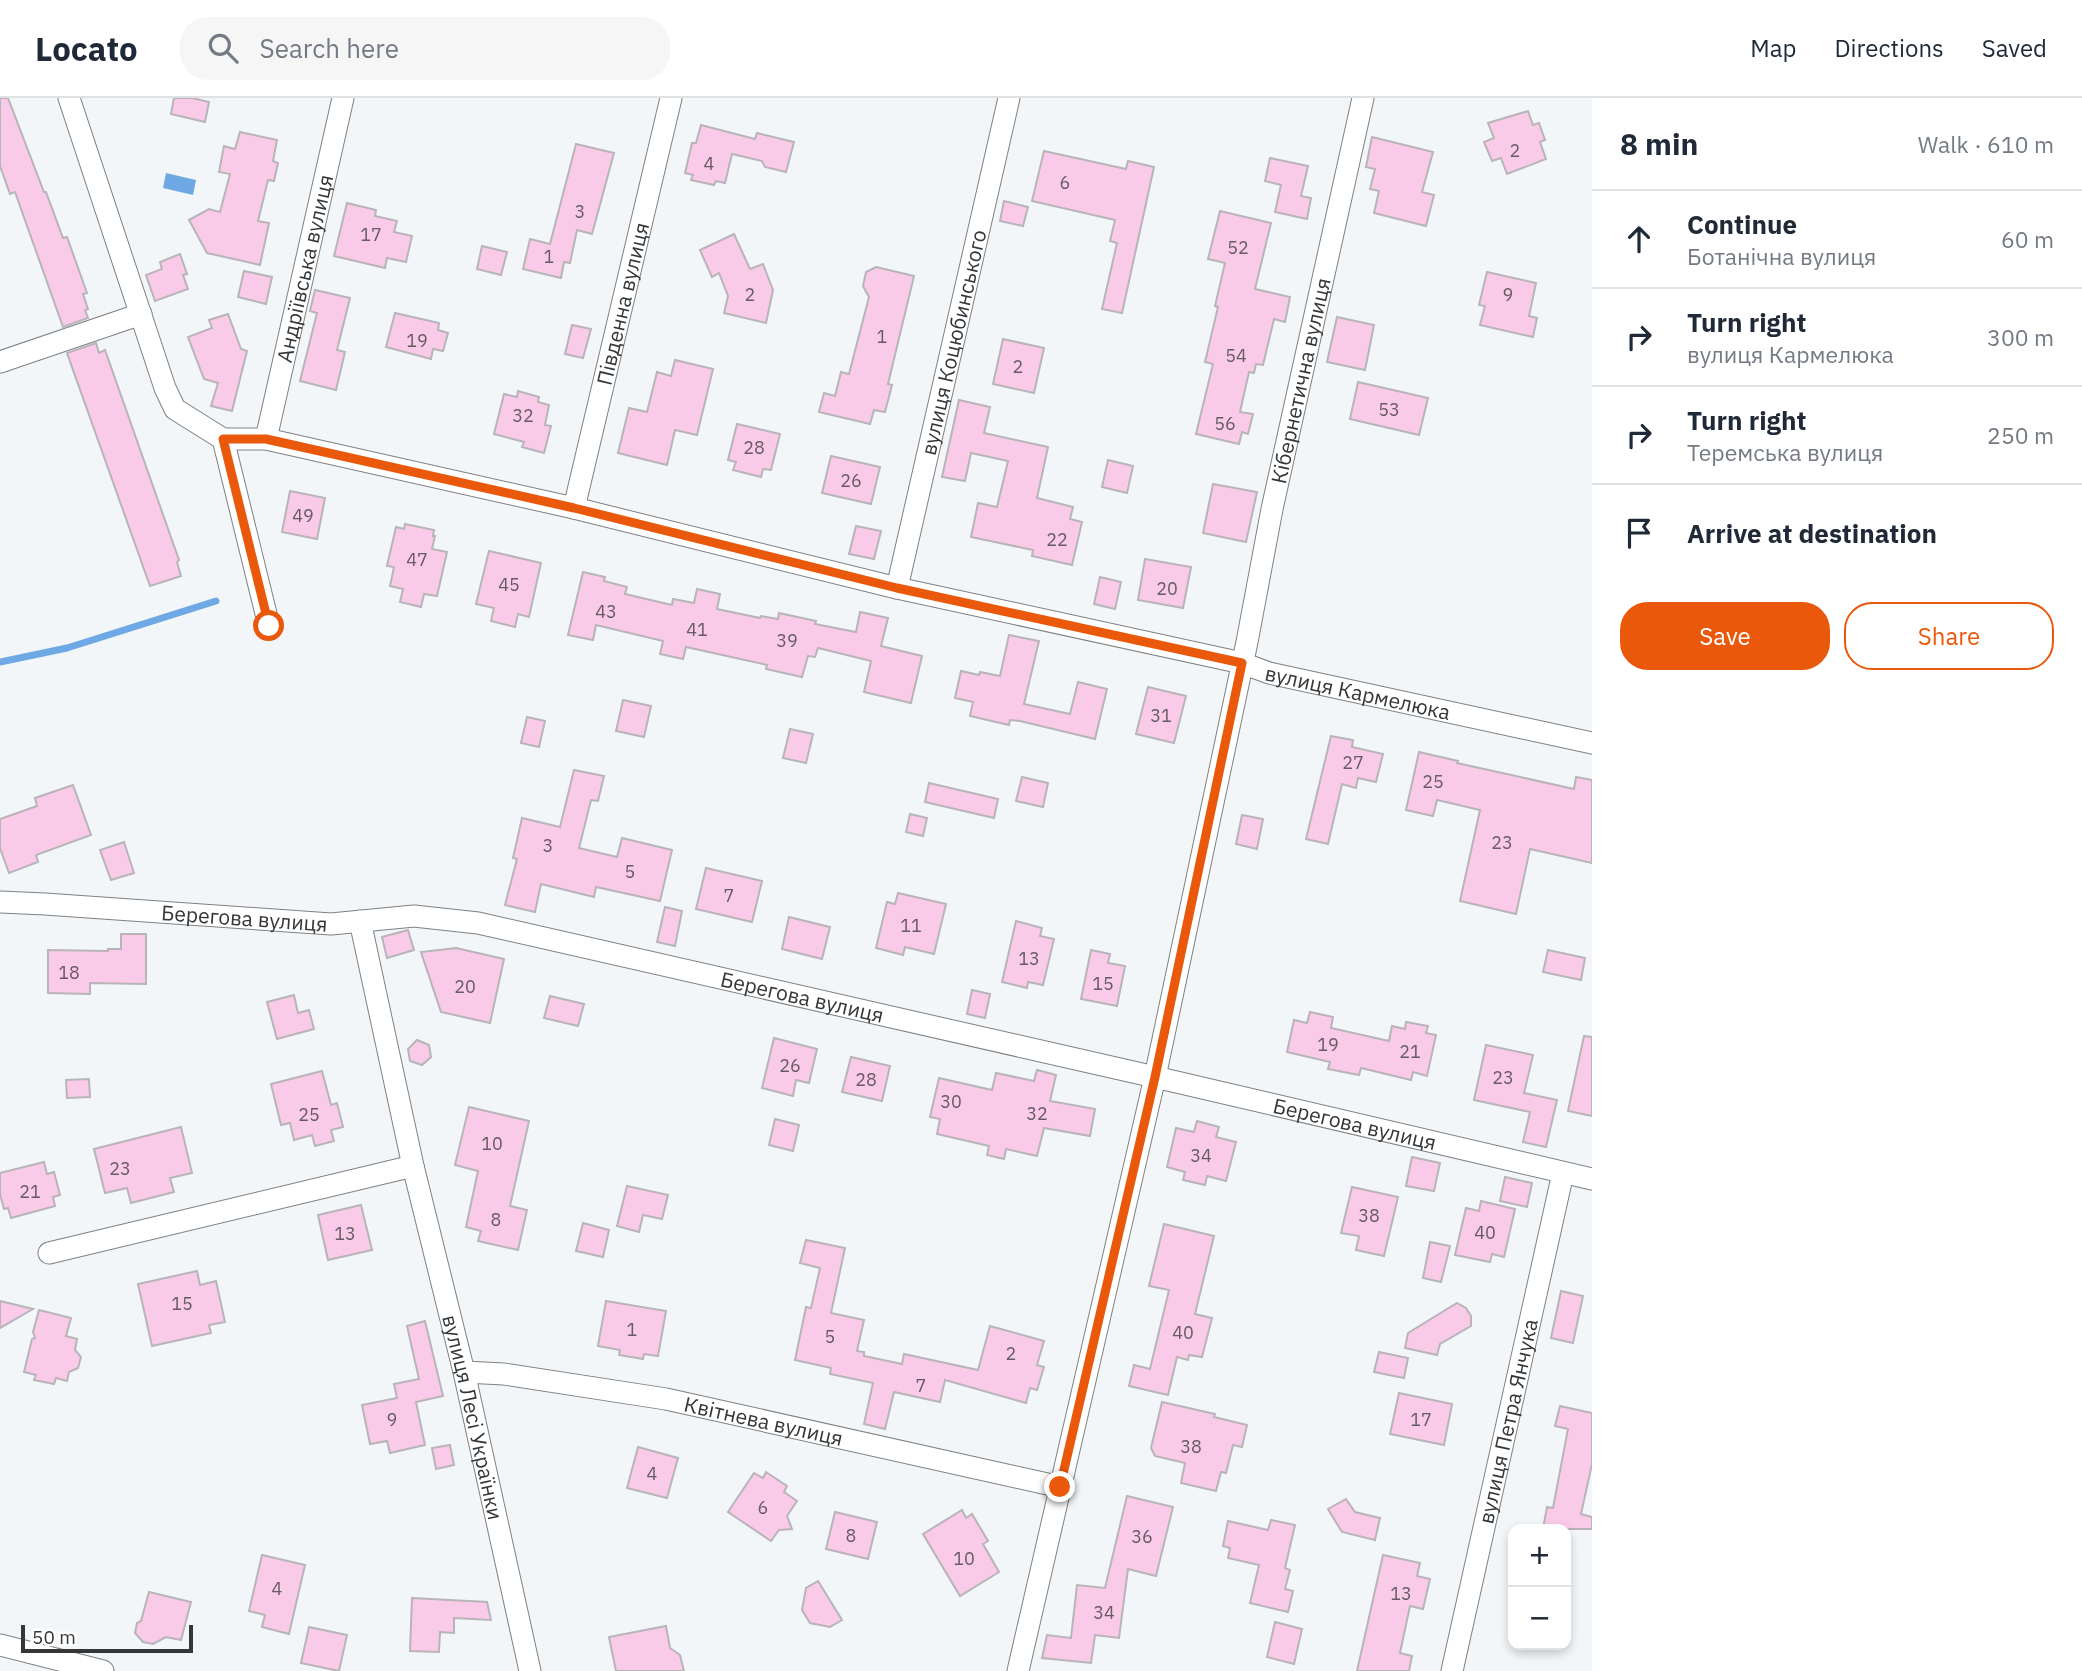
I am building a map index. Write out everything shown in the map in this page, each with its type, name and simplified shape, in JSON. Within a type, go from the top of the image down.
[{"type":"street","points":[[69,98],[165,388],[175,409],[223,439],[269,626]]},
{"type":"street","name":"Андріївська вулиця","points":[[266,439],[343,98]]},
{"type":"street","name":"Південна вулиця","points":[[574,508],[671,98]]},
{"type":"street","name":"вулиця Коцюбинського","points":[[897,588],[1009,98]]},
{"type":"street","name":"Кібернетична вулиця","points":[[1018,1671],[1155,1077],[1272,509],[1363,98]]},
{"type":"street","points":[[0,362],[141,314]]},
{"type":"street","name":"вулиця Кармелюка","points":[[223,439],[266,439],[574,508],[897,588],[1592,743]]},
{"type":"street","name":"Берегова вулиця","points":[[0,902],[331,924],[414,916],[478,923],[1592,1179]]},
{"type":"street","name":"вулиця Лесі Українки","points":[[360,921],[413,1166],[464,1373],[530,1671]]},
{"type":"street","points":[[48,1252],[413,1166]]},
{"type":"street","name":"вулиця Петра Янчука","points":[[1452,1671],[1563,1172]]},
{"type":"street","name":"Квітнева вулиця","points":[[464,1373],[532,1378],[666,1399],[1060,1487]]},
{"type":"street","points":[[0,1645],[103,1671]]},
{"type":"water","points":[[166,173],[196,180],[193,195],[163,188]]},
{"type":"building","points":[[0,98],[8,98],[63,238],[67,237],[87,293],[83,294],[88,318],[63,327],[15,192],[10,194],[0,166]]},
{"type":"building","points":[[174,98],[209,102],[205,122],[171,114]]},
{"type":"building","points":[[1528,111],[1533,125],[1539,123],[1545,140],[1540,142],[1546,159],[1507,174],[1501,158],[1492,161],[1484,142],[1494,138],[1488,123]]},
{"type":"building","points":[[701,125],[755,139],[757,133],[794,142],[786,172],[765,167],[762,161],[732,154],[725,183],[716,181],[714,185],[691,180],[693,175],[685,173],[692,143],[696,143]]},
{"type":"building","points":[[240,132],[277,140],[273,161],[278,163],[274,181],[268,180],[258,221],[269,223],[260,265],[207,253],[189,220],[209,209],[220,212],[230,174],[219,172],[224,146],[235,149]]},
{"type":"building","points":[[1372,137],[1433,152],[1422,192],[1434,195],[1426,226],[1374,213],[1379,191],[1370,189],[1375,169],[1366,167]]},
{"type":"building","points":[[576,144],[614,153],[592,234],[577,230],[570,263],[564,262],[561,278],[523,269],[530,239],[550,244]]},
{"type":"building","points":[[1044,151],[1126,169],[1128,161],[1154,167],[1122,313],[1102,309],[1117,243],[1110,241],[1115,220],[1032,201]]},
{"type":"building","points":[[1270,158],[1308,166],[1301,196],[1311,198],[1307,219],[1275,212],[1281,185],[1265,181]]},
{"type":"building","points":[[1004,201],[1028,207],[1023,226],[1000,221]]},
{"type":"building","points":[[347,203],[376,210],[375,216],[397,221],[394,232],[412,236],[406,262],[387,258],[385,268],[334,256]]},
{"type":"building","points":[[1220,211],[1271,223],[1255,289],[1290,297],[1285,322],[1274,319],[1263,365],[1256,364],[1254,373],[1249,372],[1240,412],[1253,414],[1248,434],[1242,432],[1239,444],[1196,434],[1213,364],[1205,362],[1225,263],[1208,259]]},
{"type":"building","points":[[734,234],[750,269],[763,264],[773,290],[766,323],[724,313],[728,296],[719,273],[712,277],[700,250]]},
{"type":"building","points":[[482,246],[507,252],[501,275],[477,269]]},
{"type":"building","points":[[180,254],[187,274],[183,275],[188,289],[155,301],[146,275],[162,269],[160,262]]},
{"type":"building","points":[[876,267],[914,276],[888,384],[892,385],[885,412],[874,410],[870,424],[819,412],[824,393],[835,396],[841,372],[849,374],[869,297],[863,286],[866,272]]},
{"type":"building","points":[[244,271],[272,277],[266,304],[238,297]]},
{"type":"building","points":[[1487,272],[1536,283],[1529,316],[1537,318],[1533,337],[1480,325],[1485,306],[1479,305]]},
{"type":"building","points":[[315,290],[350,298],[337,350],[345,352],[336,390],[300,381],[317,313],[310,311]]},
{"type":"building","points":[[395,313],[439,323],[438,330],[448,333],[443,351],[433,349],[431,359],[386,347]]},
{"type":"building","points":[[228,314],[241,349],[247,351],[232,411],[211,406],[218,383],[204,379],[188,337],[212,328],[209,320]]},
{"type":"building","points":[[1337,317],[1374,325],[1365,370],[1327,362]]},
{"type":"building","points":[[572,325],[591,329],[583,358],[565,354]]},
{"type":"building","points":[[1003,339],[1044,348],[1034,393],[993,384]]},
{"type":"building","points":[[96,343],[99,353],[105,350],[179,560],[177,562],[181,576],[150,586],[67,353]]},
{"type":"building","points":[[675,360],[713,369],[697,435],[675,430],[667,465],[618,453],[629,408],[647,412],[657,372],[671,376]]},
{"type":"building","points":[[1358,382],[1428,398],[1419,435],[1350,419]]},
{"type":"building","points":[[518,391],[539,397],[538,402],[549,405],[545,425],[551,426],[544,453],[522,447],[524,442],[494,434],[504,394],[517,397]]},
{"type":"building","points":[[959,400],[990,407],[984,433],[1048,447],[1037,498],[1073,507],[1070,519],[1082,522],[1072,565],[1032,556],[1033,550],[971,537],[978,503],[997,507],[1008,461],[971,453],[965,481],[942,477]]},
{"type":"building","points":[[737,424],[780,434],[771,470],[763,469],[761,477],[733,470],[736,462],[728,460]]},
{"type":"building","points":[[831,456],[880,467],[871,504],[822,493]]},
{"type":"building","points":[[1108,460],[1133,466],[1127,493],[1102,487]]},
{"type":"building","points":[[1213,484],[1257,492],[1246,542],[1203,533]]},
{"type":"building","points":[[290,491],[325,498],[317,539],[282,532]]},
{"type":"building","points":[[405,524],[434,530],[432,549],[447,552],[437,596],[424,594],[421,607],[400,602],[403,589],[390,586],[394,567],[387,566],[396,527],[404,529]]},
{"type":"building","points":[[856,526],[881,531],[874,559],[849,554]]},
{"type":"building","points":[[489,551],[541,563],[529,617],[518,614],[515,627],[491,621],[494,608],[476,604]]},
{"type":"building","points":[[1145,559],[1191,567],[1183,608],[1138,600]]},
{"type":"building","points":[[583,572],[605,577],[604,581],[627,587],[625,594],[672,605],[673,599],[694,603],[697,589],[720,594],[717,609],[760,618],[778,619],[779,613],[856,632],[860,612],[888,618],[881,646],[922,656],[911,703],[864,692],[871,661],[818,648],[815,657],[808,656],[802,677],[766,669],[767,665],[686,647],[683,659],[660,654],[663,641],[596,625],[593,640],[568,635]]},
{"type":"building","points":[[1100,577],[1121,582],[1115,609],[1094,604]]},
{"type":"building","points":[[1009,635],[1039,641],[1024,704],[1070,714],[1078,682],[1107,689],[1095,739],[1020,721],[1010,720],[1009,725],[970,716],[973,702],[955,698],[961,671],[1000,676]]},
{"type":"building","points":[[1148,687],[1186,696],[1174,743],[1136,734]]},
{"type":"building","points":[[623,700],[651,706],[644,737],[616,731]]},
{"type":"building","points":[[527,717],[545,721],[539,747],[521,743]]},
{"type":"building","points":[[790,729],[813,734],[806,763],[783,758]]},
{"type":"building","points":[[1331,736],[1353,740],[1352,747],[1383,754],[1376,782],[1358,778],[1356,788],[1342,784],[1328,844],[1306,839]]},
{"type":"building","points":[[1419,752],[1574,789],[1576,777],[1592,780],[1592,863],[1530,849],[1516,914],[1460,901],[1480,810],[1437,800],[1433,816],[1406,810]]},
{"type":"building","points":[[574,770],[604,776],[598,801],[591,800],[579,848],[617,857],[622,838],[672,850],[660,901],[596,887],[594,897],[541,884],[535,912],[505,905],[517,859],[513,858],[522,818],[560,827]]},
{"type":"building","points":[[1022,777],[1048,783],[1043,807],[1016,801]]},
{"type":"building","points":[[929,783],[998,799],[994,818],[925,802]]},
{"type":"building","points":[[73,785],[91,835],[36,855],[38,862],[9,873],[0,848],[0,819],[37,806],[35,798]]},
{"type":"building","points":[[910,814],[927,818],[923,836],[906,832]]},
{"type":"building","points":[[1242,815],[1263,819],[1257,849],[1236,844]]},
{"type":"building","points":[[124,842],[134,873],[111,880],[100,850]]},
{"type":"building","points":[[706,868],[762,881],[752,922],[696,909]]},
{"type":"building","points":[[898,893],[946,904],[934,954],[905,947],[903,955],[876,948],[887,902],[895,904]]},
{"type":"building","points":[[665,907],[682,911],[675,946],[657,942]]},
{"type":"building","points":[[789,917],[830,927],[822,959],[782,949]]},
{"type":"building","points":[[1016,921],[1042,928],[1040,936],[1054,939],[1043,985],[1028,982],[1027,988],[1002,982]]},
{"type":"building","points":[[408,930],[414,950],[387,958],[382,937]]},
{"type":"building","points":[[121,934],[146,934],[146,984],[90,983],[90,994],[48,993],[48,950],[121,949]]},
{"type":"building","points":[[456,948],[504,959],[490,1023],[441,1012],[421,952]]},
{"type":"building","points":[[1091,950],[1110,954],[1108,963],[1125,966],[1117,1006],[1081,999]]},
{"type":"building","points":[[1548,950],[1585,958],[1581,980],[1543,972]]},
{"type":"building","points":[[972,990],[990,994],[985,1018],[967,1014]]},
{"type":"building","points":[[294,995],[298,1013],[309,1010],[314,1029],[277,1039],[267,1002]]},
{"type":"building","points":[[550,996],[584,1004],[578,1026],[544,1018]]},
{"type":"building","points":[[1310,1012],[1333,1017],[1331,1028],[1389,1041],[1392,1026],[1405,1029],[1406,1022],[1428,1026],[1426,1033],[1436,1035],[1427,1076],[1413,1072],[1411,1080],[1361,1068],[1359,1075],[1328,1069],[1330,1062],[1287,1052],[1294,1020],[1307,1023]]},
{"type":"building","points":[[1584,1036],[1592,1037],[1592,1116],[1568,1111]]},
{"type":"building","points":[[774,1038],[817,1049],[809,1083],[796,1080],[793,1096],[762,1088]]},
{"type":"building","points":[[417,1040],[429,1045],[431,1057],[422,1065],[410,1061],[408,1049]]},
{"type":"building","points":[[1486,1045],[1533,1055],[1524,1093],[1557,1100],[1546,1147],[1523,1142],[1530,1112],[1474,1100]]},
{"type":"building","points":[[851,1057],[890,1066],[882,1101],[842,1092]]},
{"type":"building","points":[[1037,1070],[1056,1075],[1050,1101],[1095,1109],[1090,1136],[1044,1128],[1037,1156],[1006,1149],[1004,1159],[987,1155],[989,1146],[937,1134],[940,1119],[930,1117],[939,1078],[992,1090],[996,1073],[1034,1081]]},
{"type":"building","points":[[322,1071],[331,1105],[337,1103],[343,1127],[331,1130],[334,1141],[315,1146],[312,1135],[294,1140],[290,1123],[281,1125],[271,1084]]},
{"type":"building","points":[[89,1079],[90,1097],[67,1098],[66,1080]]},
{"type":"building","points":[[469,1107],[529,1121],[510,1206],[527,1210],[518,1250],[478,1241],[481,1231],[466,1227],[478,1171],[455,1165]]},
{"type":"building","points":[[775,1119],[799,1125],[793,1151],[769,1145]]},
{"type":"building","points":[[1197,1121],[1219,1127],[1216,1137],[1236,1142],[1226,1181],[1207,1176],[1205,1185],[1183,1180],[1185,1172],[1167,1167],[1176,1128],[1194,1132]]},
{"type":"building","points":[[181,1127],[192,1173],[170,1178],[174,1192],[131,1203],[127,1188],[105,1193],[94,1149]]},
{"type":"building","points":[[1412,1157],[1440,1163],[1434,1191],[1406,1186]]},
{"type":"building","points":[[44,1162],[47,1174],[54,1172],[60,1195],[53,1197],[55,1206],[11,1218],[8,1208],[4,1209],[0,1194],[0,1173]]},
{"type":"building","points":[[1505,1177],[1532,1183],[1527,1207],[1500,1201]]},
{"type":"building","points":[[627,1186],[668,1195],[662,1219],[643,1215],[639,1232],[617,1226]]},
{"type":"building","points":[[1352,1187],[1398,1197],[1384,1256],[1356,1250],[1359,1236],[1341,1233]]},
{"type":"building","points":[[1481,1201],[1515,1209],[1504,1257],[1492,1254],[1490,1262],[1455,1255],[1466,1208],[1479,1211]]},
{"type":"building","points":[[361,1205],[372,1250],[328,1260],[318,1215]]},
{"type":"building","points":[[583,1223],[609,1230],[603,1257],[576,1251]]},
{"type":"building","points":[[1164,1224],[1214,1236],[1195,1314],[1212,1318],[1202,1357],[1189,1355],[1188,1360],[1177,1357],[1168,1395],[1129,1386],[1134,1365],[1150,1369],[1169,1290],[1149,1286]]},
{"type":"building","points":[[806,1240],[845,1248],[831,1313],[864,1320],[857,1351],[864,1352],[864,1356],[902,1364],[904,1354],[978,1370],[990,1326],[1044,1341],[1037,1365],[1044,1367],[1037,1390],[1030,1388],[1026,1403],[945,1380],[940,1402],[894,1392],[885,1429],[864,1424],[873,1383],[830,1374],[831,1368],[795,1360],[806,1307],[811,1308],[820,1268],[800,1263]]},
{"type":"building","points":[[1430,1242],[1450,1246],[1441,1282],[1423,1278]]},
{"type":"building","points":[[197,1271],[200,1285],[216,1281],[225,1322],[209,1325],[211,1333],[152,1346],[138,1284]]},
{"type":"building","points":[[1561,1291],[1583,1296],[1573,1343],[1551,1338]]},
{"type":"building","points":[[0,1301],[33,1309],[0,1328]]},
{"type":"building","points":[[606,1301],[666,1311],[658,1356],[644,1354],[643,1359],[619,1355],[620,1350],[598,1346]]},
{"type":"building","points":[[1457,1303],[1466,1308],[1471,1316],[1471,1326],[1440,1344],[1437,1355],[1405,1348],[1408,1333]]},
{"type":"building","points":[[39,1310],[71,1318],[66,1336],[77,1339],[75,1350],[81,1357],[78,1368],[69,1372],[67,1381],[56,1378],[54,1384],[34,1380],[36,1375],[24,1372],[32,1339],[35,1338],[33,1332]]},
{"type":"building","points":[[425,1321],[443,1396],[416,1402],[425,1445],[390,1453],[387,1441],[370,1444],[362,1405],[397,1398],[394,1384],[419,1379],[407,1326]]},
{"type":"building","points":[[1379,1352],[1408,1358],[1404,1378],[1374,1372]]},
{"type":"building","points":[[1399,1393],[1452,1404],[1444,1445],[1390,1434]]},
{"type":"building","points":[[1162,1402],[1215,1414],[1214,1417],[1247,1425],[1242,1447],[1233,1445],[1226,1473],[1221,1472],[1216,1491],[1181,1483],[1185,1463],[1155,1456],[1151,1448]]},
{"type":"building","points":[[1560,1406],[1592,1413],[1592,1464],[1581,1514],[1592,1517],[1592,1529],[1571,1529],[1571,1524],[1544,1524],[1547,1507],[1553,1508],[1568,1429],[1555,1426]]},
{"type":"building","points":[[450,1445],[454,1465],[436,1469],[432,1448]]},
{"type":"building","points":[[638,1447],[678,1458],[667,1498],[627,1488]]},
{"type":"building","points":[[766,1472],[787,1486],[784,1492],[797,1501],[787,1516],[792,1529],[779,1530],[771,1541],[728,1512],[754,1473],[763,1478]]},
{"type":"building","points":[[1127,1496],[1173,1507],[1156,1576],[1128,1569],[1119,1638],[1095,1635],[1091,1663],[1042,1658],[1047,1635],[1071,1638],[1077,1585],[1105,1588]]},
{"type":"building","points":[[1346,1499],[1355,1512],[1380,1518],[1375,1540],[1342,1532],[1328,1509]]},
{"type":"building","points":[[962,1510],[966,1518],[972,1514],[988,1541],[983,1544],[999,1572],[960,1596],[923,1534]]},
{"type":"building","points":[[835,1512],[877,1522],[868,1559],[826,1549]]},
{"type":"building","points":[[1271,1520],[1295,1525],[1285,1568],[1290,1570],[1285,1589],[1293,1591],[1288,1612],[1250,1603],[1259,1565],[1228,1558],[1230,1548],[1223,1546],[1228,1521],[1268,1530]]},
{"type":"building","points":[[262,1555],[305,1565],[289,1634],[262,1627],[265,1615],[249,1611]]},
{"type":"building","points":[[1383,1555],[1420,1563],[1417,1576],[1430,1579],[1423,1609],[1410,1606],[1400,1653],[1412,1656],[1409,1671],[1357,1671]]},
{"type":"building","points":[[818,1581],[842,1620],[830,1627],[810,1623],[802,1610],[806,1588]]},
{"type":"building","points":[[149,1592],[191,1602],[181,1640],[166,1637],[153,1644],[143,1642],[135,1633]]},
{"type":"building","points":[[412,1598],[487,1602],[491,1620],[454,1618],[454,1633],[440,1632],[439,1652],[410,1651]]},
{"type":"building","points":[[1275,1622],[1302,1629],[1294,1664],[1267,1657]]},
{"type":"building","points":[[666,1626],[670,1648],[680,1655],[684,1671],[616,1671],[609,1637]]},
{"type":"building","points":[[309,1627],[347,1635],[339,1671],[301,1663]]},
{"type":"waterway","points":[[0,662],[67,648],[216,601]]},
{"type":"route","points":[[269,626],[223,439],[266,439],[574,508],[897,588],[1242,663],[1155,1077],[1060,1487]]}]
